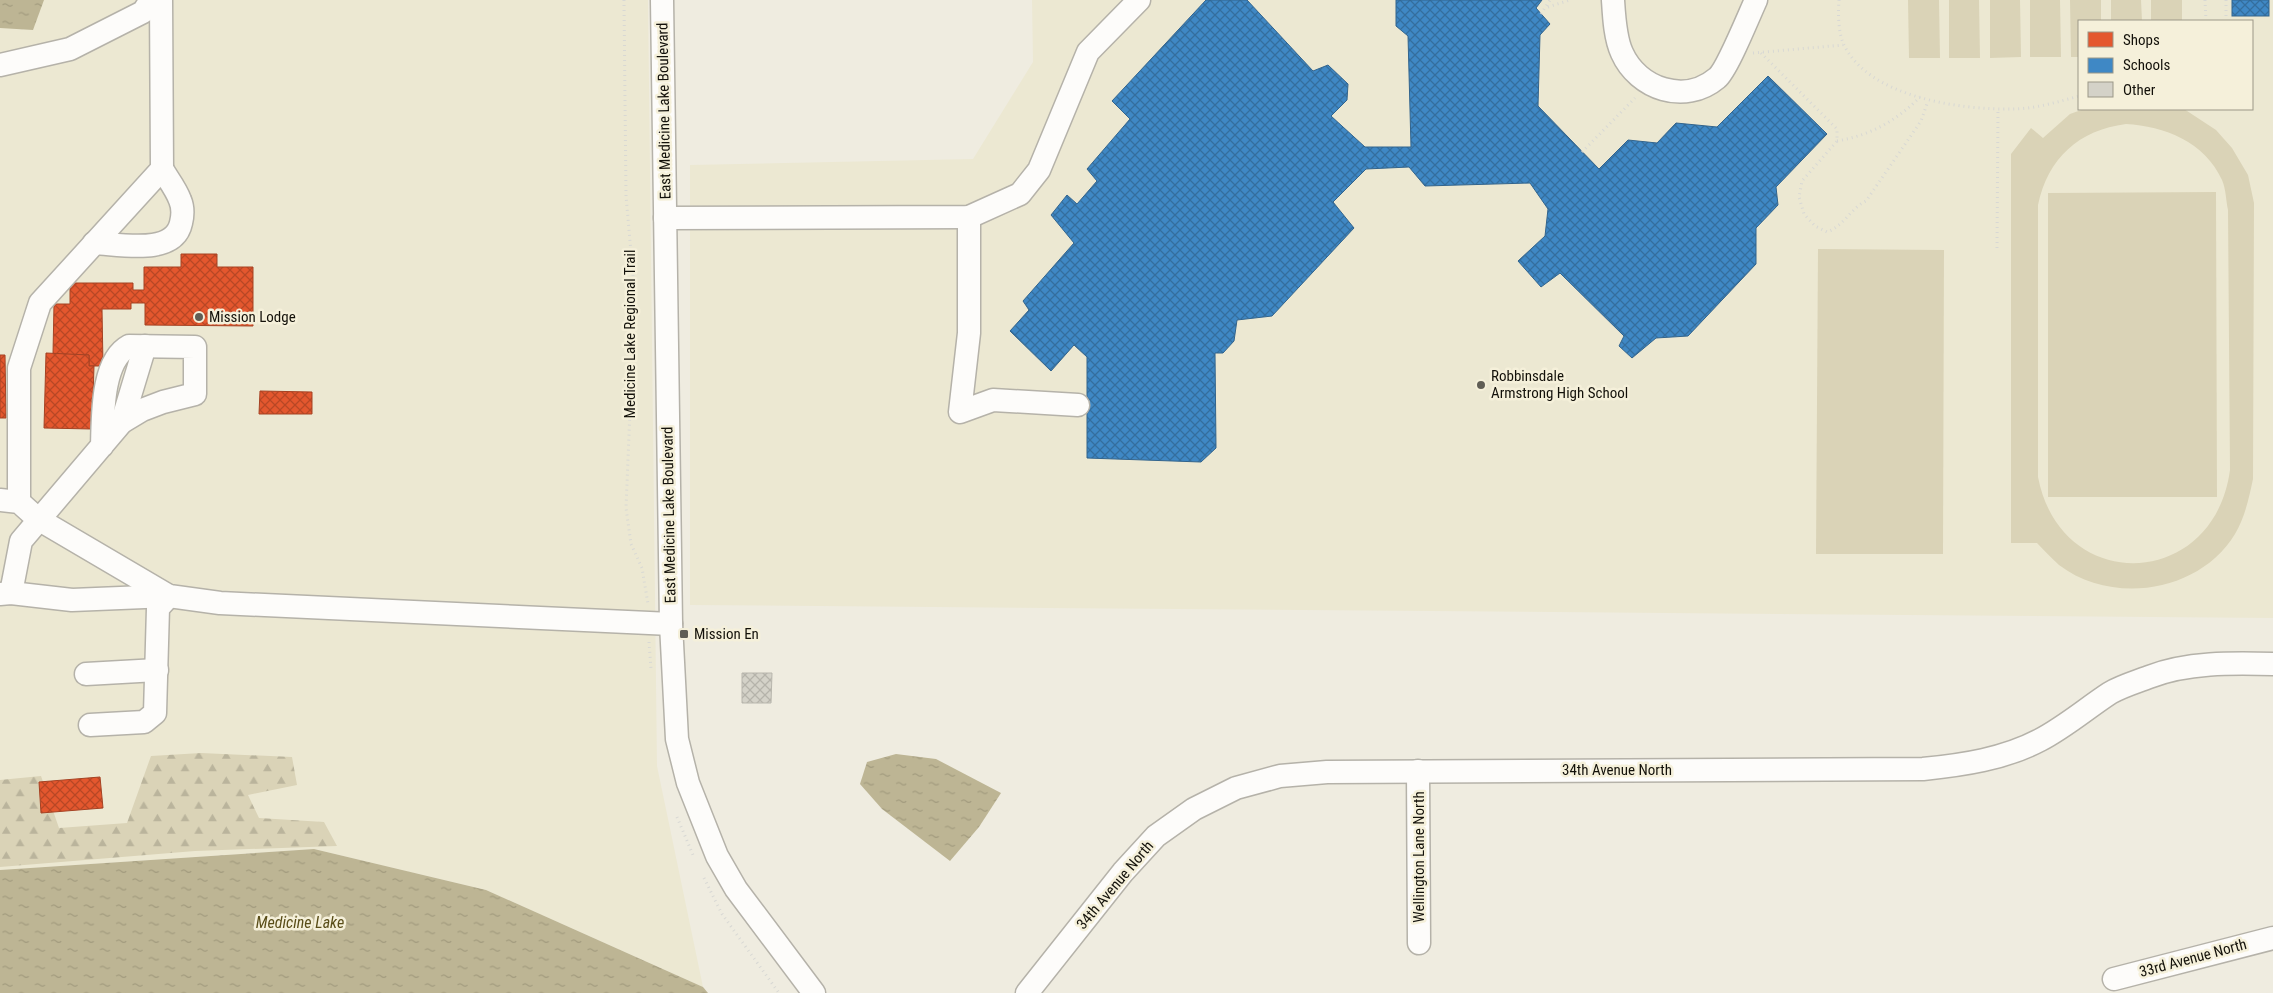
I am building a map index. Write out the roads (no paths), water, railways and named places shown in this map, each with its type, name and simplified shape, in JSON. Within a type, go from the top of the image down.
[{"type":"street","points":[[0,65],[70,49],[143,12],[151,0]]},
{"type":"street","points":[[94,243],[136,245],[165,243],[173,239],[180,227],[183,213],[180,199],[162,169],[161,0]]},
{"type":"street","name":"East Medicine Lake Boulevard","points":[[662,0],[671,624],[677,739],[688,783],[701,820],[717,856],[736,889],[814,993]]},
{"type":"street","points":[[665,218],[969,217],[1020,194],[1039,170],[1088,52],[1140,0]]},
{"type":"street","points":[[1612,0],[1622,53],[1642,80],[1669,92],[1694,91],[1718,78],[1756,0]]},
{"type":"street","points":[[162,169],[40,304],[20,368],[9,501],[170,596]]},
{"type":"street","points":[[969,217],[969,333],[960,412],[993,400],[1078,405]]},
{"type":"street","points":[[102,446],[105,396],[114,360],[120,351],[129,346],[195,347],[195,394],[163,402],[142,410],[122,422],[102,446],[38,519],[21,541],[5,594],[72,600],[170,596],[239,604],[671,624]]},
{"type":"street","points":[[122,422],[145,346]]},
{"type":"street","points":[[965,372],[993,400]]},
{"type":"street","points":[[90,725],[144,722],[156,713],[158,608],[170,596]]},
{"type":"street","name":"34th Avenue North","points":[[1027,993],[1123,872],[1156,836],[1194,809],[1236,788],[1280,776],[1327,772],[1418,771],[1923,769],[1964,764],[2005,755],[2041,740],[2112,692],[2151,676],[2190,667],[2228,663],[2273,664]]},
{"type":"street","points":[[86,674],[157,670]]},
{"type":"street","name":"Wellington Lane North","points":[[1418,771],[1419,942]]},
{"type":"street","name":"33rd Avenue North","points":[[2114,979],[2273,938]]},
{"type":"water","points":[[0,0],[44,0],[33,30],[0,28]]},
{"type":"water","points":[[896,754],[936,759],[1001,793],[979,827],[950,861],[882,809],[860,784],[867,762]]},
{"type":"water","name":"Medicine Lake","points":[[314,849],[486,890],[703,987],[708,993],[0,993],[0,870]]},
{"type":"place","name":"Mission Lodge","points":[[199,317]]},
{"type":"place","name":"Robbinsdale Armstrong High School","points":[[1481,385]]},
{"type":"place","name":"Mission En","points":[[684,634]]}]
